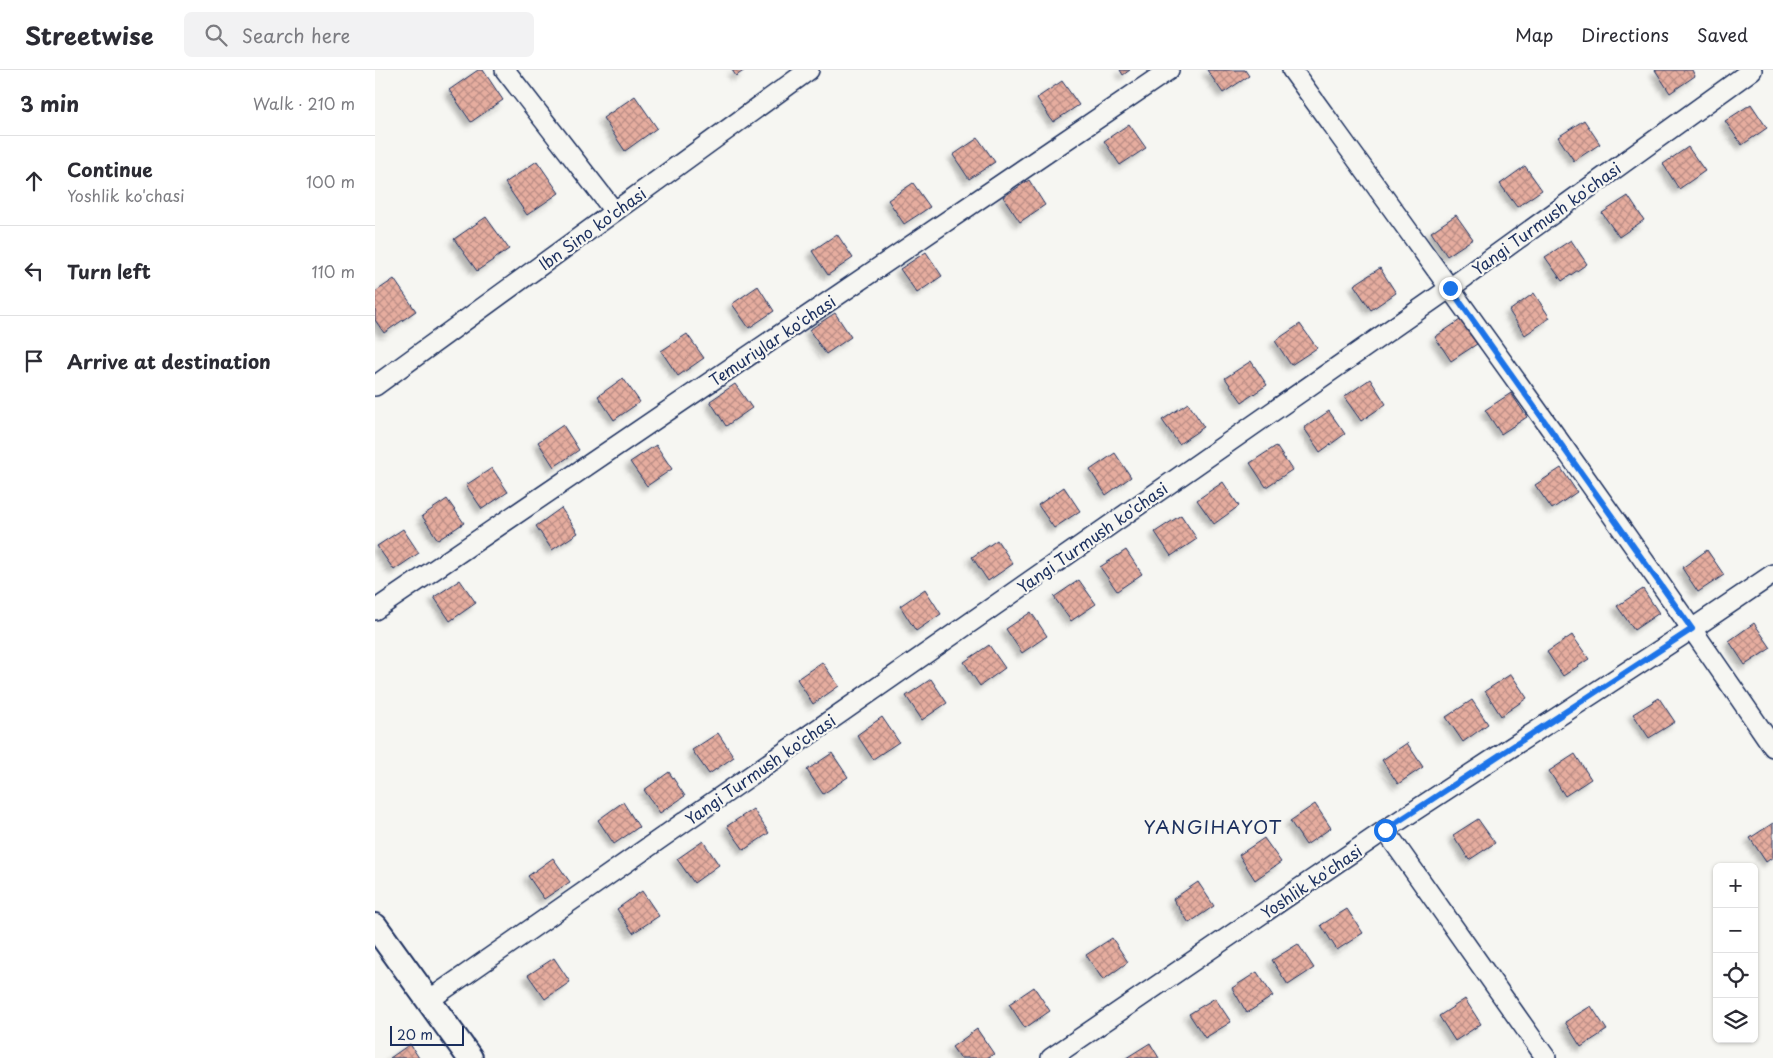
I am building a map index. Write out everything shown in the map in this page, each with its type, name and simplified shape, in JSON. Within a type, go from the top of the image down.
[{"type":"street","points":[[505,70],[613,211]]},
{"type":"street","name":"Ibn Sino ko'chasi","points":[[376,384],[809,70]]},
{"type":"street","name":"Temuriylar ko'chasi","points":[[375,610],[1169,70]]},
{"type":"street","points":[[1292,70],[1450,288],[1692,629],[1773,747]]},
{"type":"street","name":"Yangi Turmush ko'chasi","points":[[429,1000],[1450,288],[1752,70]]},
{"type":"street","name":"Yoshlik ko'chasi","points":[[1051,1058],[1385,830],[1773,574]]},
{"type":"street","points":[[1385,830],[1546,1058]]},
{"type":"street","points":[[375,926],[470,1058]]},
{"type":"building","points":[[478,70],[483,70],[503,100],[471,122],[449,90]]},
{"type":"building","points":[[732,70],[745,70],[736,76]]},
{"type":"building","points":[[1120,70],[1130,70],[1123,75]]},
{"type":"building","points":[[1207,70],[1245,70],[1249,76],[1223,93]]},
{"type":"building","points":[[1655,70],[1692,70],[1695,76],[1670,93]]},
{"type":"building","points":[[1062,81],[1079,105],[1053,122],[1037,98]]},
{"type":"building","points":[[635,96],[657,128],[625,151],[603,118]]},
{"type":"building","points":[[1751,104],[1767,128],[1742,145],[1725,121]]},
{"type":"building","points":[[1584,120],[1600,144],[1574,161],[1558,137]]},
{"type":"building","points":[[1129,124],[1146,148],[1120,165],[1104,141]]},
{"type":"building","points":[[978,138],[995,162],[969,179],[953,155]]},
{"type":"building","points":[[1688,147],[1705,171],[1679,189],[1663,164]]},
{"type":"building","points":[[537,161],[559,193],[527,215],[505,183]]},
{"type":"building","points":[[1525,166],[1542,190],[1517,207],[1500,184]]},
{"type":"building","points":[[1029,180],[1045,205],[1020,222],[1003,197]]},
{"type":"building","points":[[913,183],[930,207],[904,224],[888,200]]},
{"type":"building","points":[[1628,196],[1644,220],[1619,237],[1602,213]]},
{"type":"building","points":[[1456,215],[1473,239],[1447,256],[1431,232]]},
{"type":"building","points":[[486,217],[509,249],[477,271],[454,239]]},
{"type":"building","points":[[837,234],[853,258],[828,275],[812,251]]},
{"type":"building","points":[[1571,240],[1587,264],[1562,281],[1545,257]]},
{"type":"building","points":[[926,252],[942,276],[917,293],[900,269]]},
{"type":"building","points":[[1380,268],[1396,293],[1371,310],[1354,285]]},
{"type":"building","points":[[394,279],[416,311],[384,333],[375,320],[375,292]]},
{"type":"building","points":[[758,286],[774,311],[749,328],[732,304]]},
{"type":"building","points":[[1534,293],[1550,318],[1525,335],[1509,311]]},
{"type":"building","points":[[835,313],[851,337],[826,354],[809,330]]},
{"type":"building","points":[[1460,320],[1477,344],[1451,361],[1435,337]]},
{"type":"building","points":[[1300,324],[1317,348],[1291,365],[1275,341]]},
{"type":"building","points":[[687,334],[704,358],[678,376],[661,351]]},
{"type":"building","points":[[1251,361],[1267,385],[1242,402],[1225,378]]},
{"type":"building","points":[[623,378],[640,402],[614,420],[598,396]]},
{"type":"building","points":[[1370,379],[1386,404],[1361,421],[1344,397]]},
{"type":"building","points":[[735,384],[752,408],[726,426],[710,401]]},
{"type":"building","points":[[1511,393],[1527,417],[1501,434],[1485,410]]},
{"type":"building","points":[[1188,403],[1204,427],[1179,444],[1162,420]]},
{"type":"building","points":[[1329,411],[1345,434],[1320,452],[1304,428]]},
{"type":"building","points":[[563,425],[579,450],[554,467],[538,442]]},
{"type":"building","points":[[656,445],[672,469],[647,486],[630,462]]},
{"type":"building","points":[[1276,446],[1292,470],[1266,487],[1250,463]]},
{"type":"building","points":[[1115,453],[1131,477],[1106,495],[1090,470]]},
{"type":"building","points":[[492,468],[508,492],[482,509],[466,485]]},
{"type":"building","points":[[1561,468],[1577,492],[1552,509],[1535,485]]},
{"type":"building","points":[[1223,482],[1239,506],[1214,524],[1197,500]]},
{"type":"building","points":[[1064,487],[1080,511],[1054,528],[1038,505]]},
{"type":"building","points":[[447,499],[464,523],[438,540],[422,516]]},
{"type":"building","points":[[561,508],[578,533],[552,550],[536,526]]},
{"type":"building","points":[[1181,515],[1197,539],[1171,556],[1155,532]]},
{"type":"building","points":[[403,529],[419,553],[394,570],[377,546]]},
{"type":"building","points":[[997,540],[1013,564],[988,581],[972,557]]},
{"type":"building","points":[[1126,550],[1142,574],[1117,591],[1100,567]]},
{"type":"building","points":[[1707,550],[1724,575],[1698,592],[1682,568]]},
{"type":"building","points":[[460,580],[476,603],[450,621],[434,597]]},
{"type":"building","points":[[1079,580],[1096,604],[1071,621],[1054,597]]},
{"type":"building","points":[[925,589],[941,614],[916,631],[900,606]]},
{"type":"building","points":[[1643,589],[1659,613],[1634,630],[1617,606]]},
{"type":"building","points":[[1031,612],[1047,636],[1022,653],[1006,629]]},
{"type":"building","points":[[1754,623],[1771,648],[1745,665],[1729,641]]},
{"type":"building","points":[[1572,635],[1589,659],[1563,676],[1547,652]]},
{"type":"building","points":[[989,645],[1005,668],[980,686],[964,662]]},
{"type":"building","points":[[822,662],[839,686],[813,704],[797,679]]},
{"type":"building","points":[[1511,674],[1527,698],[1501,716],[1485,691]]},
{"type":"building","points":[[931,679],[947,703],[922,720],[906,696]]},
{"type":"building","points":[[1659,698],[1675,722],[1649,738],[1633,714]]},
{"type":"building","points":[[1472,700],[1488,724],[1463,742],[1446,717]]},
{"type":"building","points":[[882,717],[899,742],[873,759],[857,735]]},
{"type":"building","points":[[718,733],[734,757],[709,774],[692,750]]},
{"type":"building","points":[[1407,743],[1423,767],[1398,784],[1382,760]]},
{"type":"building","points":[[832,753],[848,777],[823,794],[807,770]]},
{"type":"building","points":[[1575,754],[1591,779],[1565,796],[1549,771]]},
{"type":"building","points":[[669,772],[685,796],[660,813],[644,790]]},
{"type":"building","points":[[623,802],[639,827],[614,844],[598,820]]},
{"type":"building","points":[[1315,804],[1331,828],[1306,845],[1290,821]]},
{"type":"building","points":[[753,809],[769,833],[744,850],[727,826]]},
{"type":"building","points":[[1478,819],[1495,843],[1469,860],[1453,835]]},
{"type":"building","points":[[1773,823],[1773,857],[1766,862],[1750,838]]},
{"type":"building","points":[[1264,838],[1281,862],[1255,880],[1239,855]]},
{"type":"building","points":[[703,841],[719,865],[694,883],[677,859]]},
{"type":"building","points":[[553,858],[570,882],[544,899],[528,876]]},
{"type":"building","points":[[1198,882],[1214,906],[1189,923],[1173,899]]},
{"type":"building","points":[[642,891],[659,916],[633,933],[617,909]]},
{"type":"building","points":[[1347,909],[1363,933],[1337,950],[1321,925]]},
{"type":"building","points":[[1112,938],[1128,962],[1103,980],[1086,955]]},
{"type":"building","points":[[1298,944],[1314,968],[1288,985],[1272,960]]},
{"type":"building","points":[[554,958],[570,982],[545,999],[528,975]]},
{"type":"building","points":[[1257,972],[1273,996],[1247,1013],[1232,988]]},
{"type":"building","points":[[1034,987],[1050,1011],[1025,1028],[1009,1004]]},
{"type":"building","points":[[1215,998],[1231,1022],[1205,1038],[1189,1014]]},
{"type":"building","points":[[1465,999],[1481,1024],[1455,1041],[1439,1016]]},
{"type":"building","points":[[1591,1006],[1607,1030],[1581,1047],[1565,1022]]},
{"type":"building","points":[[977,1029],[994,1054],[987,1058],[960,1058],[952,1047]]},
{"type":"building","points":[[1150,1043],[1159,1058],[1126,1058]]},
{"type":"building","points":[[410,1044],[419,1058],[390,1058]]},
{"type":"district","name":"YANGIHAYOT","points":[[1213,826]]},
{"type":"route","points":[[1385,830],[1692,629],[1450,288]]}]
